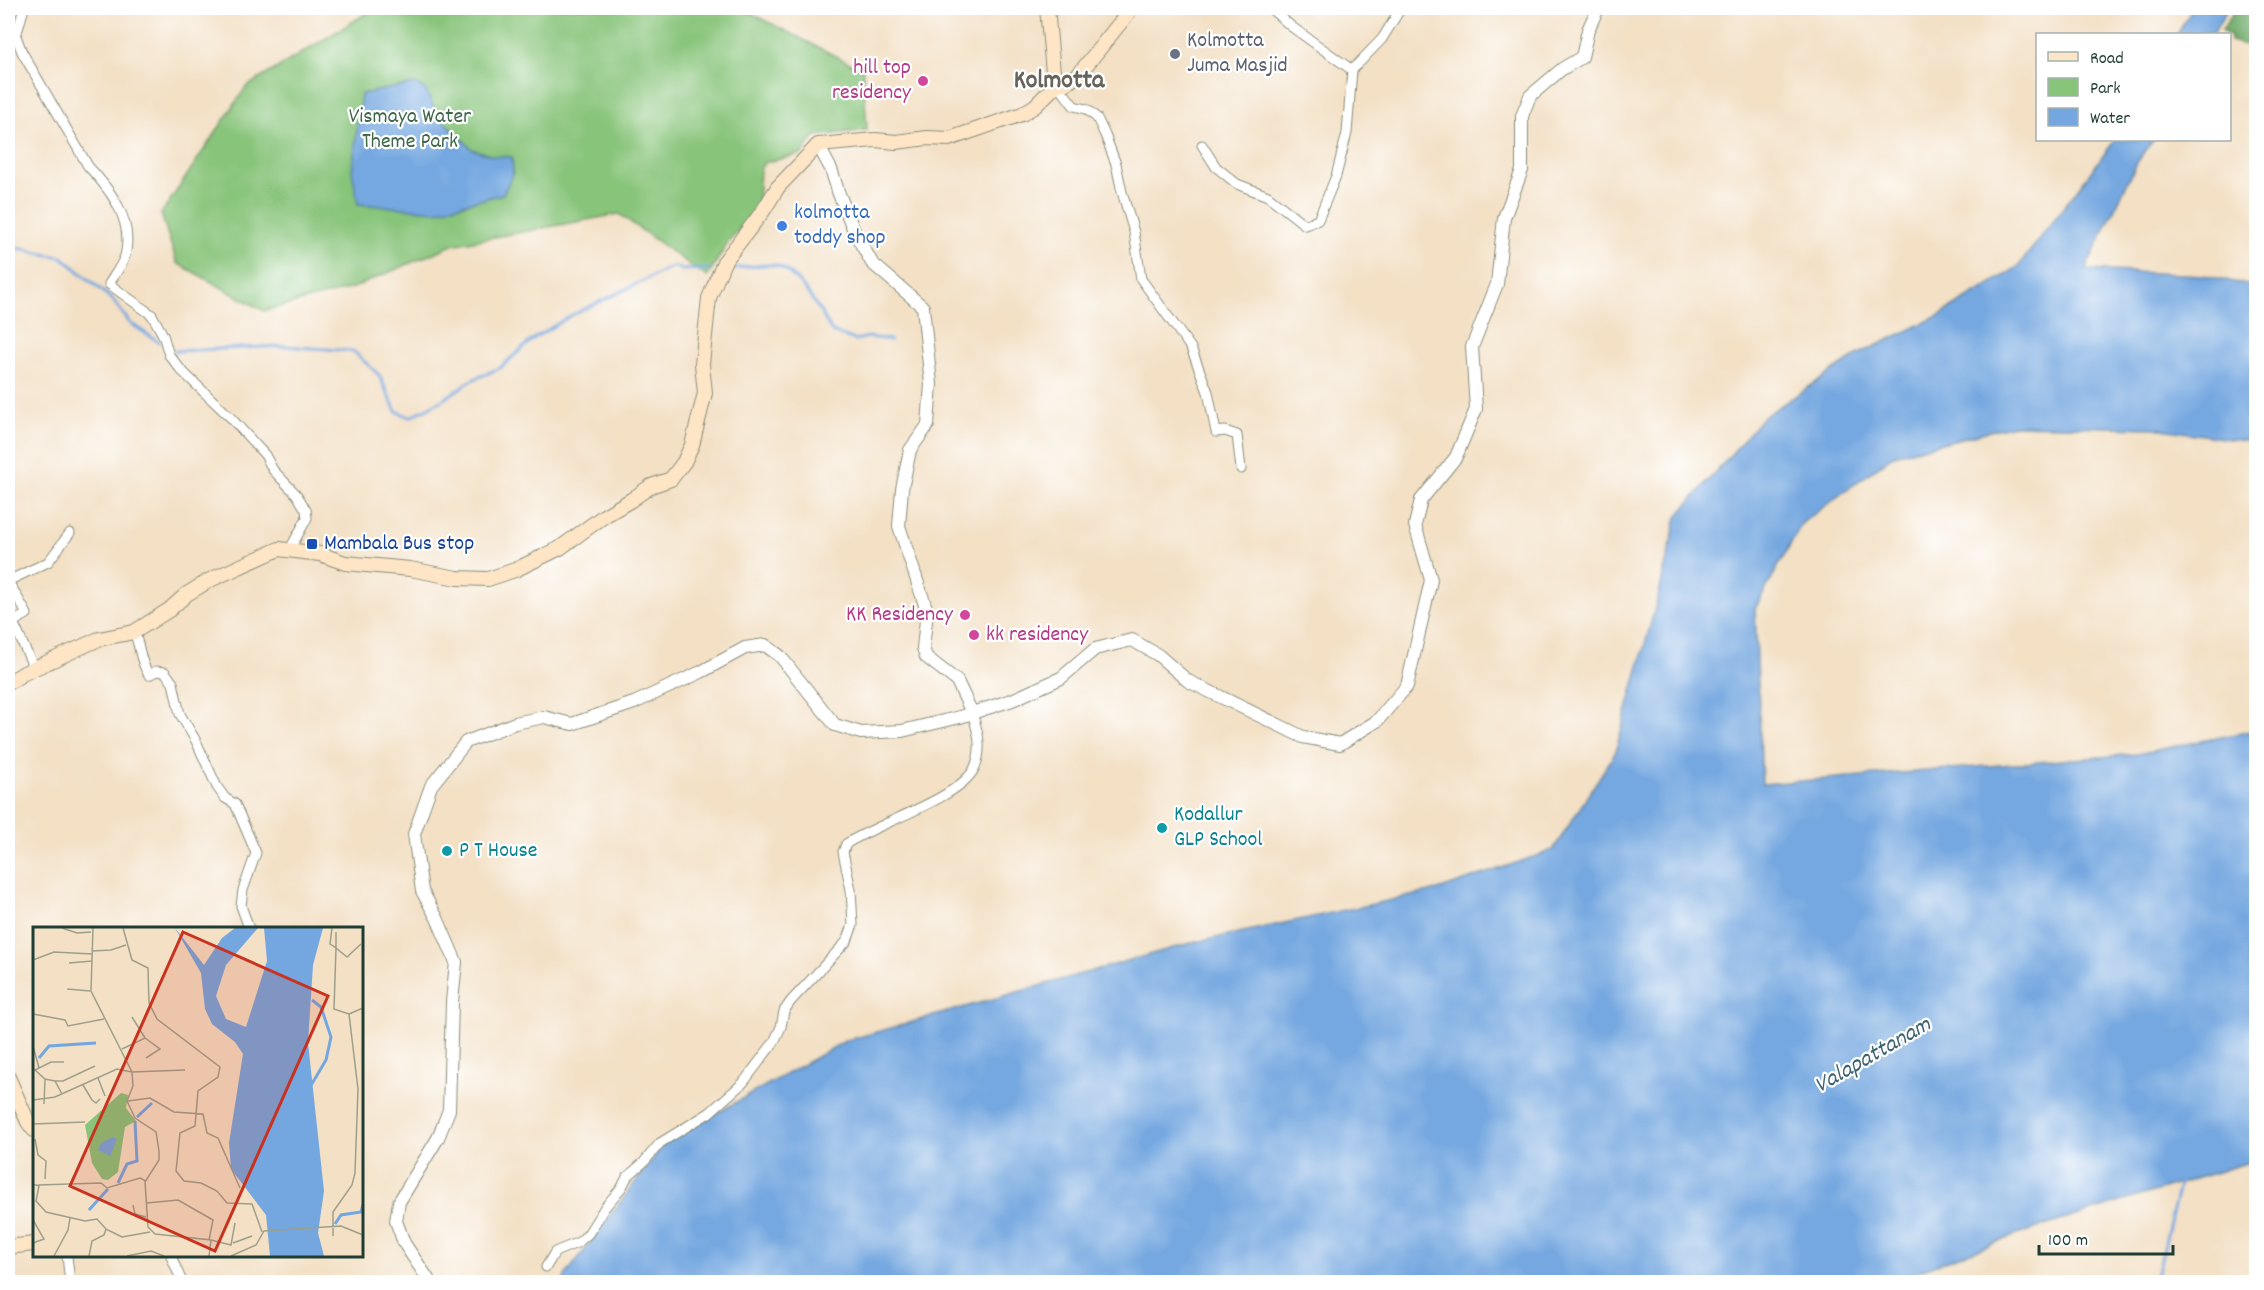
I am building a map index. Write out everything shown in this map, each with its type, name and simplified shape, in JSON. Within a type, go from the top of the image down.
[{"type":"main road","points":[[1047,8],[1053,72],[1057,84]]},
{"type":"main road","points":[[8,683],[24,673],[99,639],[134,632],[210,580],[279,549],[320,554],[345,563],[410,569],[457,578],[488,579],[515,570],[560,548],[651,486],[671,478],[684,462],[692,445],[705,393],[702,364],[709,298],[724,262],[763,211],[778,187],[818,145],[875,140],[896,142],[927,138],[949,139],[1022,114],[1035,106],[1057,84],[1067,83],[1079,74],[1132,8]]},
{"type":"main road","points":[[8,1077],[33,1129]]},
{"type":"main road","points":[[8,1247],[33,1244]]},
{"type":"street","points":[[24,8],[16,36],[22,52],[88,166],[102,181],[126,221],[125,257],[109,284],[152,315],[163,335],[169,355],[259,449],[273,470],[302,503],[307,518],[290,549]]},
{"type":"street","points":[[1270,8],[1292,27],[1352,70]]},
{"type":"street","points":[[1202,145],[1216,167],[1237,184],[1268,196],[1305,225],[1318,220],[1336,176],[1347,133],[1352,70],[1383,39],[1401,8]]},
{"type":"street","points":[[430,1282],[404,1243],[396,1221],[399,1202],[438,1138],[449,1110],[452,1002],[456,962],[437,918],[422,891],[414,834],[431,786],[466,742],[515,723],[544,717],[572,724],[634,704],[745,648],[765,645],[780,656],[835,724],[861,733],[902,731],[1012,700],[1061,678],[1095,649],[1132,640],[1158,655],[1188,681],[1303,736],[1340,744],[1377,721],[1407,686],[1431,580],[1415,525],[1421,500],[1456,457],[1476,409],[1472,347],[1497,284],[1504,218],[1522,170],[1522,116],[1530,96],[1562,69],[1582,57],[1588,30],[1598,8]]},
{"type":"street","points":[[1057,84],[1074,106],[1086,109],[1097,118],[1116,164],[1134,232],[1140,279],[1191,348],[1208,392],[1216,432],[1225,431],[1237,435],[1242,469]]},
{"type":"street","points":[[546,1267],[555,1252],[579,1242],[588,1234],[627,1177],[660,1143],[709,1113],[743,1083],[774,1042],[781,1027],[784,1011],[791,1000],[847,942],[853,925],[851,890],[843,852],[846,844],[905,816],[966,780],[975,768],[979,754],[980,737],[957,681],[926,657],[923,648],[927,611],[899,526],[902,489],[910,450],[928,425],[931,384],[923,307],[872,263],[855,233],[831,169],[818,145]]},
{"type":"street","points":[[24,673],[32,664],[13,622],[27,614],[8,581],[48,562],[70,533]]},
{"type":"street","points":[[134,632],[141,648],[140,658],[148,675],[156,671],[165,672],[173,683],[180,714],[210,768],[217,787],[225,798],[236,804],[256,853],[243,890],[241,906],[249,927]]},
{"type":"street","points":[[67,1257],[70,1282]]},
{"type":"street","points":[[171,1257],[182,1282]]},
{"type":"green space","name":"Vismaya Water Theme Park","points":[[375,8],[741,8],[863,70],[867,130],[815,136],[802,154],[766,162],[760,168],[758,206],[729,241],[707,277],[619,214],[452,245],[353,288],[264,311],[177,263],[161,214],[246,87]]},
{"type":"green space","points":[[2239,8],[2256,8],[2256,48],[2231,41],[2231,33],[2225,33],[2222,30],[2232,14]]},
{"type":"water","points":[[2193,8],[2228,8],[2214,33],[2178,33]]},
{"type":"water","points":[[415,84],[425,89],[437,114],[472,149],[493,156],[512,157],[513,174],[503,194],[436,211],[358,204],[352,171],[361,94]]},
{"type":"water","name":"Valapattanam","points":[[2114,141],[2152,141],[2138,161],[2085,270],[2204,275],[2256,287],[2256,443],[2154,428],[2014,425],[1894,455],[1802,523],[1755,609],[1762,784],[2137,754],[2256,730],[2256,1160],[2031,1230],[1888,1282],[563,1282],[565,1276],[665,1142],[845,1041],[1187,944],[1438,890],[1553,850],[1615,753],[1658,597],[1677,517],[1763,417],[1859,354],[1940,315],[2018,267]]},
{"type":"waterway","points":[[8,248],[26,249],[62,257],[112,299],[130,323],[159,342]]},
{"type":"waterway","points":[[727,269],[771,265],[782,268],[791,274],[808,293],[832,332],[855,340],[869,337],[890,340]]},
{"type":"waterway","points":[[175,351],[285,346],[353,351],[379,375],[396,411],[410,417],[441,401],[472,380],[500,368],[533,339],[570,316],[674,266],[682,270],[709,269]]},
{"type":"waterway","points":[[2146,1282],[2158,1272],[2180,1181]]},
{"type":"place","name":"Kolmotta Juma Masjid","points":[[1175,54]]},
{"type":"place","name":"hill top residency","points":[[923,81]]},
{"type":"place","name":"kolmotta toddy shop","points":[[782,226]]},
{"type":"place","name":"Mambala Bus stop","points":[[312,544]]},
{"type":"place","name":"KK Residency","points":[[965,615]]},
{"type":"place","name":"kk residency","points":[[974,635]]},
{"type":"place","name":"Kodallur GLP School","points":[[1162,828]]},
{"type":"place","name":"P T House","points":[[447,851]]},
{"type":"district","name":"Kolmotta","points":[[1059,81]]}]
